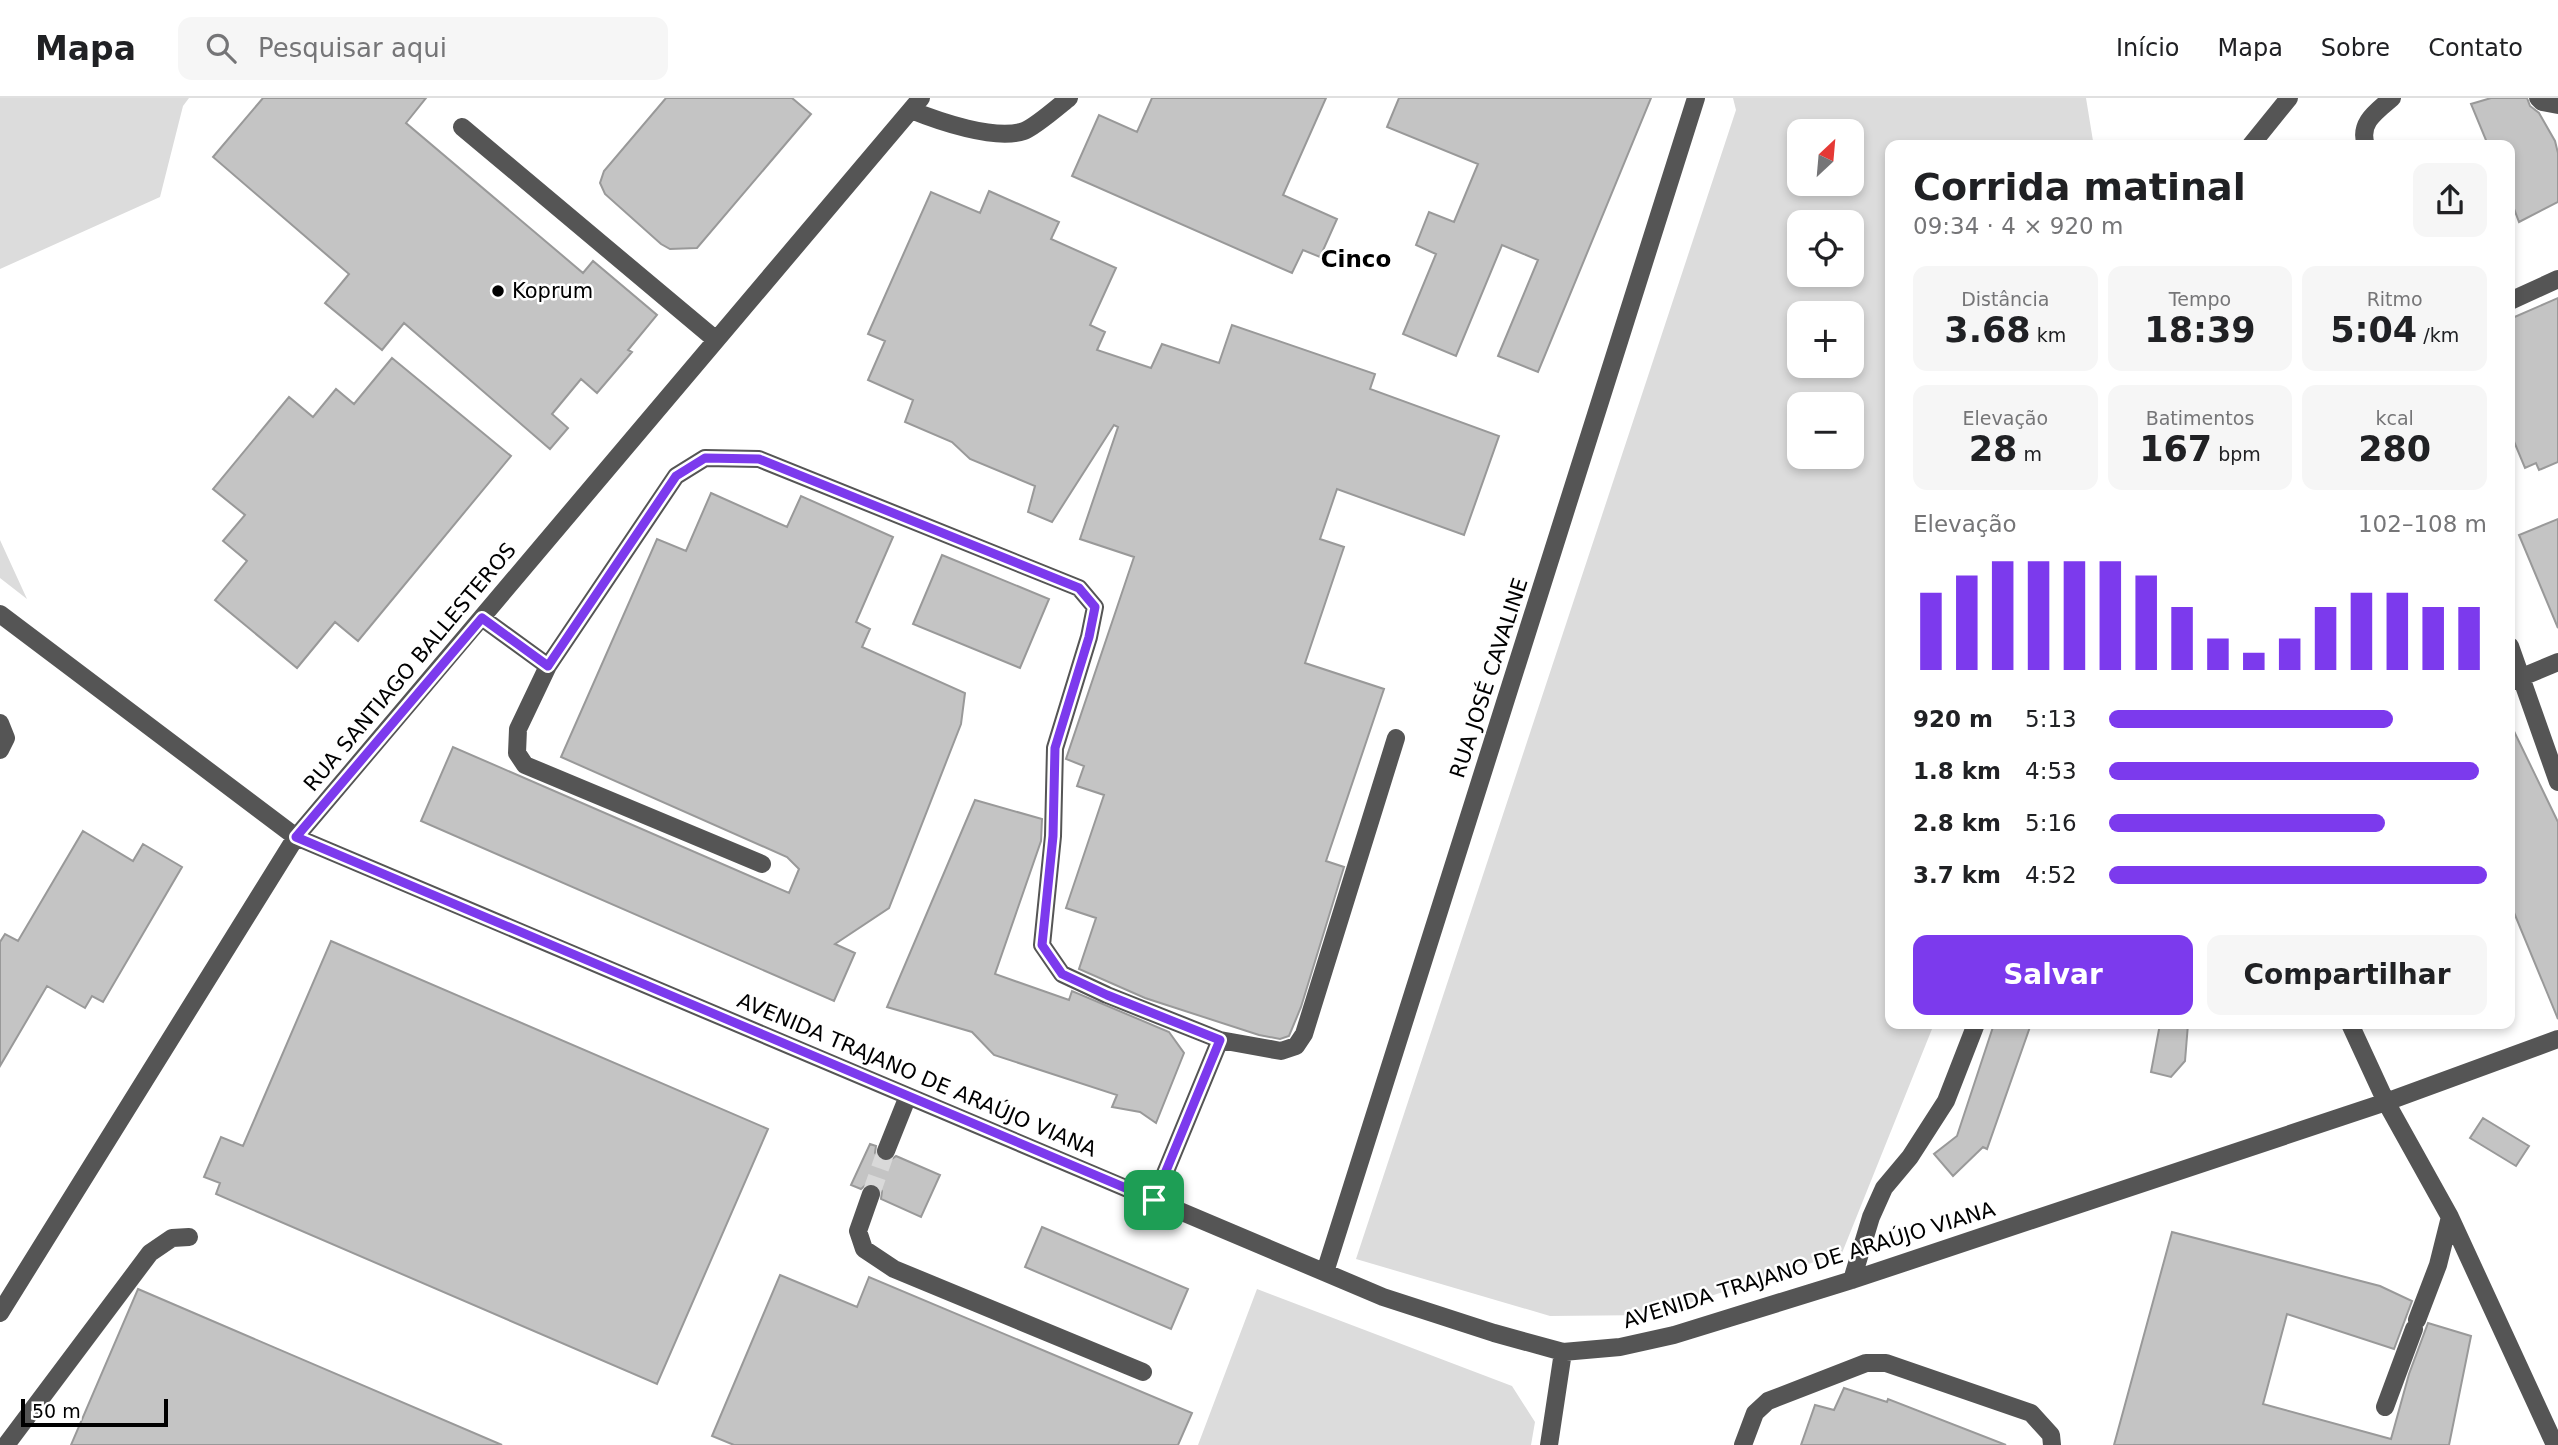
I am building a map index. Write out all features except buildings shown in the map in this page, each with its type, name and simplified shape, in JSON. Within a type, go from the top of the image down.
[{"type":"street","points":[[916,104],[943,123],[976,130],[1024,131],[1069,98]]},
{"type":"street","name":"RUA JOSÉ CAVALINE","points":[[1325,1272],[1696,98]]},
{"type":"street","points":[[2255,140],[2289,98]]},
{"type":"street","points":[[2364,140],[2365,125],[2392,98]]},
{"type":"street","points":[[2538,98],[2542,102],[2558,106]]},
{"type":"street","name":"RUA SANTIAGO BALLESTEROS","points":[[0,1313],[296,837],[916,104]]},
{"type":"street","points":[[462,127],[716,341]]},
{"type":"street","points":[[2515,299],[2558,279]]},
{"type":"street","points":[[762,864],[525,765],[517,753],[518,729],[548,666],[676,476],[705,458],[759,459],[1079,588],[1095,607],[1089,637],[1055,748],[1053,836],[1042,945],[1062,974],[1107,995],[1220,1040],[1281,1051],[1296,1046],[1304,1034],[1395,738]]},
{"type":"street","name":"AVENIDA TRAJANO DE ARAÚJO VIANA","points":[[0,614],[296,837],[1383,1297],[1563,1352],[1620,1348],[1674,1335],[1852,1280],[2386,1102],[2558,1039]]},
{"type":"street","points":[[482,618],[548,666]]},
{"type":"street","points":[[2558,662],[2515,680],[2558,782]]},
{"type":"street","points":[[0,723],[6,738],[0,750]]},
{"type":"street","points":[[1852,1280],[1871,1217],[1884,1188],[1910,1157],[1945,1101],[1974,1029]]},
{"type":"street","points":[[2352,1029],[2386,1102],[2451,1217],[2555,1440]]},
{"type":"street","points":[[1154,1200],[1220,1040]]},
{"type":"street","points":[[886,1151],[908,1096]]},
{"type":"street","points":[[871,1194],[858,1231],[864,1249],[884,1263],[1143,1373]]},
{"type":"street","points":[[2385,1407],[2438,1265],[2451,1217]]},
{"type":"street","points":[[6,1445],[150,1253],[172,1238],[189,1237]]},
{"type":"street","points":[[1549,1445],[1563,1352]]},
{"type":"street","points":[[1743,1445],[1755,1413],[1768,1401],[1866,1363],[1886,1363],[2031,1413],[2051,1436],[2052,1445]]},
{"type":"shaded area","points":[[0,98],[189,98],[183,106],[160,197],[0,269]]},
{"type":"shaded area","points":[[1733,98],[2086,98],[2093,140],[1885,140],[1885,1029],[1932,1029],[1842,1253],[1653,1315],[1550,1316],[1356,1259],[1736,110]]},
{"type":"shaded area","points":[[0,540],[27,599],[0,578]]},
{"type":"shaded area","points":[[1257,1289],[1512,1386],[1535,1422],[1531,1445],[1198,1445]]},
{"type":"tunnel","points":[[871,1194],[886,1151]]},
{"type":"place","name":"Koprum","points":[[498,291]]},
{"type":"district","name":"Cinco","points":[[1356,259]]},
{"type":"route","points":[[705,458],[759,459],[1079,588],[1095,607],[1089,637],[1055,748],[1053,836],[1042,945],[1062,974],[1220,1040],[1154,1200],[908,1096],[296,837],[482,618],[548,666],[676,476],[705,458]]}]
